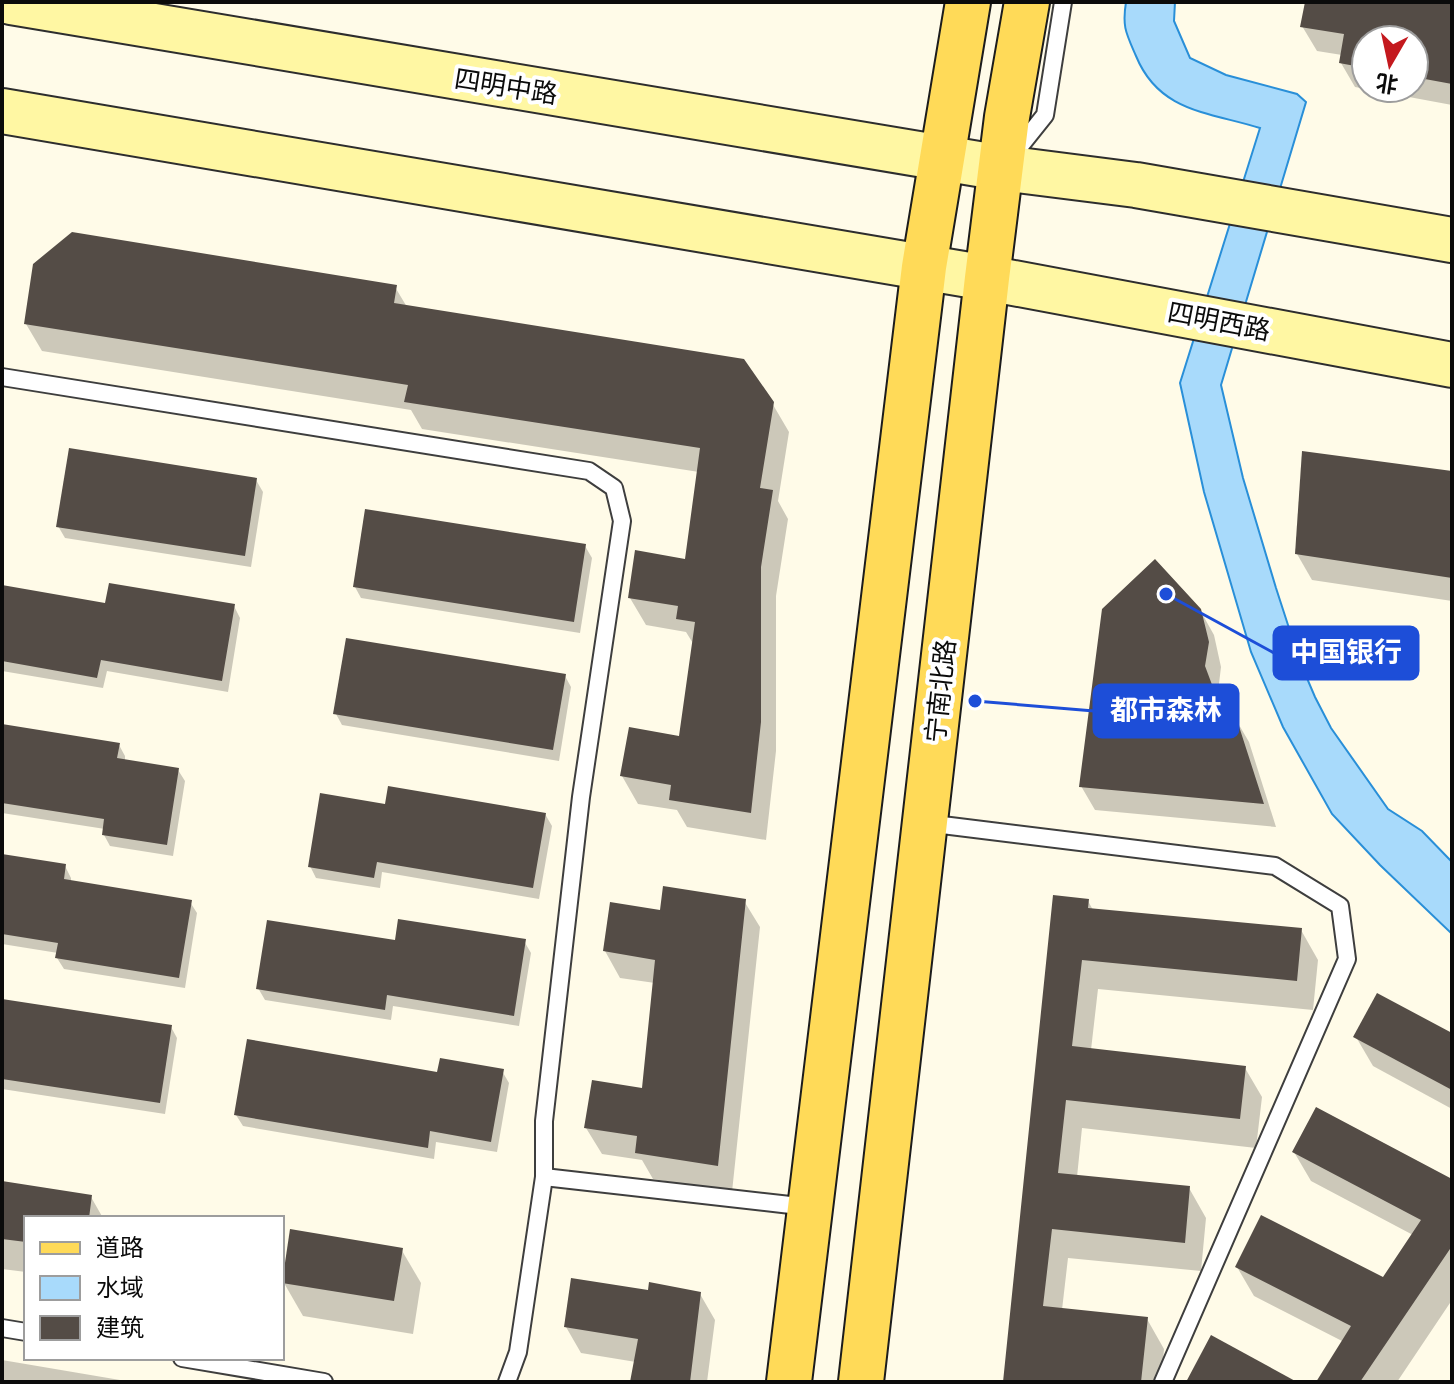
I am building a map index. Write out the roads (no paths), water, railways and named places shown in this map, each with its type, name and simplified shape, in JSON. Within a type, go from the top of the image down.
[{"type":"main road","name":"四明中路","points":[[11,2],[1002,168]]},
{"type":"main road","points":[[789,1382],[924,267],[968,2]]},
{"type":"main road","name":"宁南北路","points":[[861,1382],[987,278],[1007,117],[1027,2]]},
{"type":"main road","points":[[2,111],[987,278]]},
{"type":"main road","points":[[1002,168],[1136,185],[1452,240]]},
{"type":"main road","name":"四明西路","points":[[987,278],[1452,365]]},
{"type":"lane","points":[[1002,168],[1045,115],[1063,2]]},
{"type":"lane","points":[[2,377],[589,471],[614,488],[622,521],[581,797],[544,1121],[544,1177],[518,1352],[507,1382]]},
{"type":"lane","points":[[925,823],[1275,866],[1340,906],[1347,959],[1163,1382]]},
{"type":"lane","points":[[544,1177],[810,1207]]},
{"type":"lane","points":[[2,1328],[24,1332]]},
{"type":"lane","points":[[194,1360],[324,1382]]},
{"type":"water","points":[[1126,2],[1175,2],[1174,21],[1190,58],[1226,75],[1297,94],[1306,102],[1221,385],[1243,478],[1300,662],[1331,728],[1388,809],[1422,831],[1452,862],[1452,934],[1332,814],[1283,727],[1251,652],[1204,492],[1180,383],[1260,128],[1187,107],[1158,89],[1146,75],[1127,35],[1124,18]]},
{"type":"place","name":"中国银行","points":[[1166,594]]},
{"type":"place","name":"都市森林","points":[[975,701]]}]
